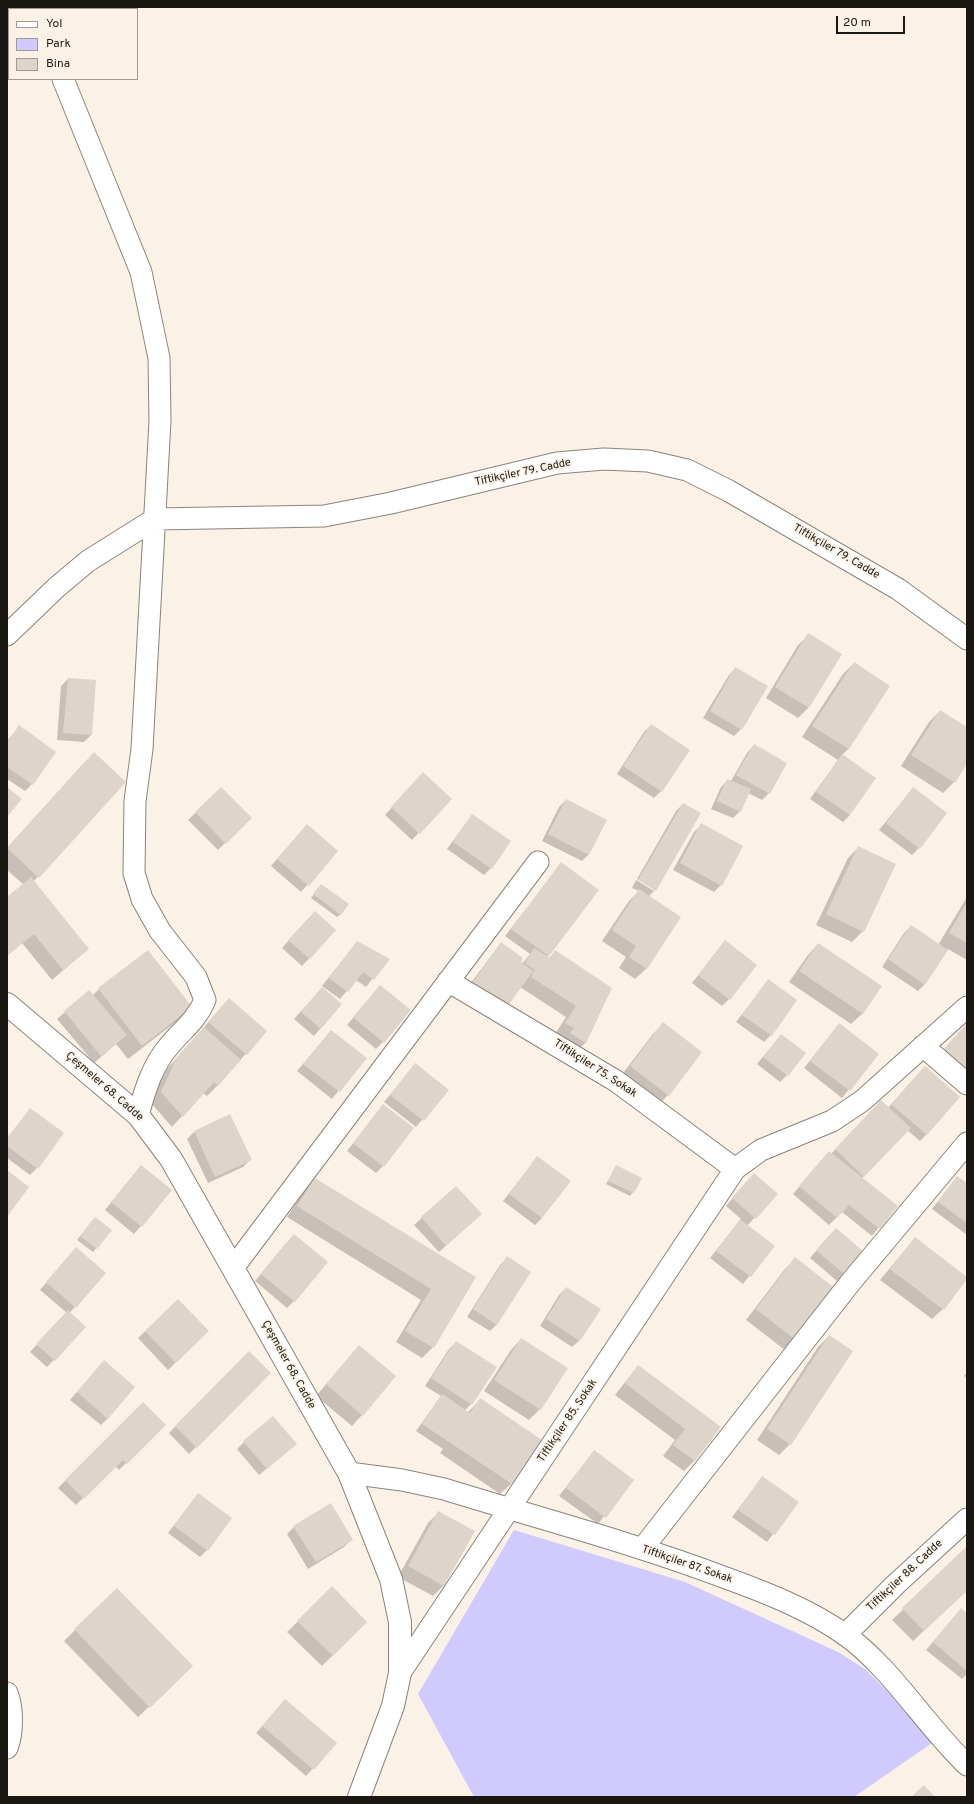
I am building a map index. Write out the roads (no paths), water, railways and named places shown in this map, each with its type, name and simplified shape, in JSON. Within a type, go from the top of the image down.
[{"type":"street","points":[[63,80],[141,272],[159,358],[160,421],[142,749],[135,801],[134,873],[145,906],[160,931],[196,977],[205,1000],[199,1015],[169,1046],[157,1062],[146,1084],[138,1115]]},
{"type":"street","name":"Tiftikçiler 79. Cadde","points":[[155,519],[324,516],[391,504],[557,463],[604,459],[648,461],[687,470],[729,490],[898,589],[967,639]]},
{"type":"street","points":[[7,635],[57,587],[88,561],[119,540],[155,519]]},
{"type":"street","points":[[233,1268],[538,862]]},
{"type":"street","name":"Tiftikçiler 75. Sokak","points":[[448,981],[610,1077],[735,1169]]},
{"type":"street","name":"Çeşmeler 68. Cadde","points":[[7,1004],[138,1115],[171,1159],[349,1473],[391,1579],[400,1622],[400,1673],[393,1706],[359,1797]]},
{"type":"street","points":[[735,1169],[761,1150],[832,1121],[862,1101],[967,1007]]},
{"type":"street","points":[[923,1046],[967,1084]]},
{"type":"street","points":[[642,1549],[850,1283],[967,1143]]},
{"type":"street","name":"Tiftikçiler 85. Sokak","points":[[400,1673],[735,1169]]},
{"type":"street","name":"Tiftikçiler 87. Sokak","points":[[349,1473],[402,1480],[437,1487],[642,1549],[692,1565],[769,1594],[812,1614],[845,1634],[877,1664],[967,1765]]},
{"type":"street","name":"Tiftikçiler 88. Cadde","points":[[845,1634],[895,1585],[967,1519]]},
{"type":"street","points":[[7,1693],[11,1718],[10,1742],[7,1748]]}]
